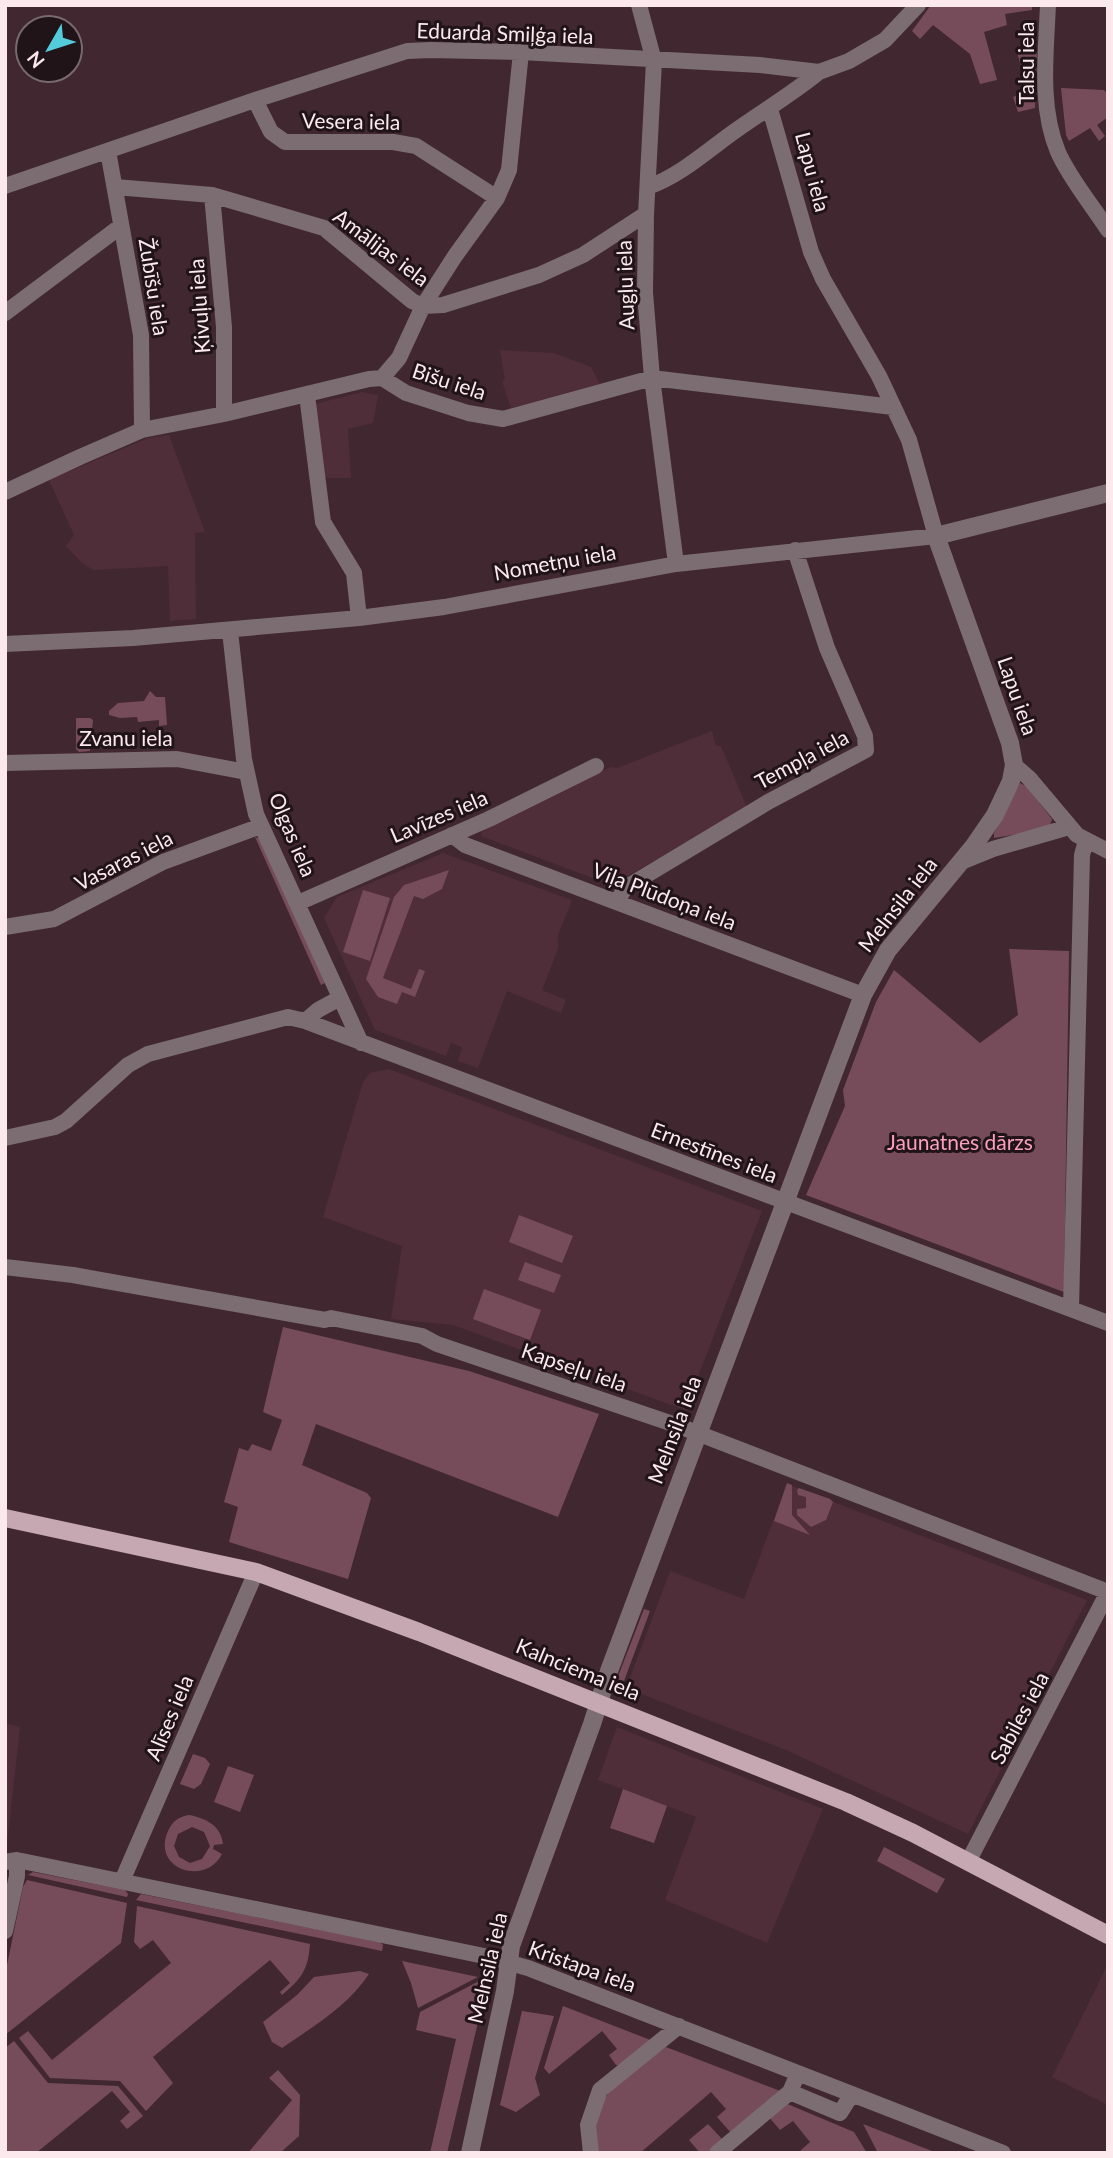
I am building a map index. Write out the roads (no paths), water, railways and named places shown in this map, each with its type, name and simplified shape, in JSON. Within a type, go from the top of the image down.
[{"type":"main road","name":"Kalnciema iela","points":[[5,1518],[256,1572],[419,1632],[811,1787],[913,1832],[1108,1936]]},
{"type":"street","name":"Augļu iela","points":[[639,5],[654,61],[645,293],[652,378],[676,564]]},
{"type":"street","name":"Eduarda Smiļģa iela","points":[[5,186],[407,51],[521,52],[760,65],[819,72],[849,61],[885,40],[918,5]]},
{"type":"street","name":"Talsu iela","points":[[1048,5],[1046,108],[1051,131],[1059,153],[1108,230]]},
{"type":"street","points":[[382,379],[399,358],[423,306],[497,198],[509,170],[521,52]]},
{"type":"street","points":[[648,187],[664,181],[770,110],[819,72]]},
{"type":"street","name":"Vesera iela","points":[[255,100],[271,132],[285,142],[393,142],[415,146],[497,198]]},
{"type":"street","name":"Lapu iela","points":[[770,110],[811,252],[823,279],[873,365],[909,440],[936,536],[998,707],[1014,765],[1029,778],[1069,827],[1086,841],[1108,851]]},
{"type":"street","name":"Žubīšu iela","points":[[108,151],[141,335],[142,430]]},
{"type":"street","name":"Amālijas iela","points":[[115,187],[212,195],[324,228],[412,301],[423,306],[443,305],[539,275],[583,255],[646,214]]},
{"type":"street","name":"Ķivuļu iela","points":[[212,195],[224,327],[224,414]]},
{"type":"street","points":[[5,313],[121,226]]},
{"type":"street","name":"Bišu iela","points":[[5,492],[142,430],[224,414],[369,379],[382,379],[406,393],[468,414],[503,419],[652,378],[893,407]]},
{"type":"street","points":[[307,395],[323,522],[354,573],[359,618]]},
{"type":"street","name":"Nometņu iela","points":[[5,644],[230,631],[444,607],[676,564],[936,536],[1108,493]]},
{"type":"street","name":"Tempļa iela","points":[[618,901],[630,884],[697,843],[866,750],[865,736],[827,648],[795,550]]},
{"type":"street","name":"Olgas iela","points":[[230,631],[246,772],[261,826],[361,1042]]},
{"type":"street","name":"Zvanu iela","points":[[5,763],[177,759],[246,772]]},
{"type":"street","name":"Melnsila iela","points":[[470,2153],[505,1991],[514,1936],[698,1433],[863,995],[888,950],[961,862],[999,807],[1011,781],[1014,765]]},
{"type":"street","name":"Lavīzes iela","points":[[298,903],[452,835],[596,766]]},
{"type":"street","name":"Vasaras iela","points":[[5,927],[35,923],[69,912],[182,853],[261,826]]},
{"type":"street","points":[[961,862],[993,849],[1069,827]]},
{"type":"street","name":"Viļa Plūdoņa iela","points":[[452,835],[464,845],[863,995]]},
{"type":"street","points":[[1071,1309],[1078,975],[1082,855],[1086,841]]},
{"type":"street","points":[[305,1021],[340,998]]},
{"type":"street","name":"Ernestīnes iela","points":[[5,1138],[55,1127],[66,1121],[128,1065],[148,1054],[288,1017],[305,1021],[1108,1322]]},
{"type":"street","name":"Kapseļu iela","points":[[5,1266],[74,1275],[422,1336],[437,1344],[698,1433],[1108,1592]]},
{"type":"street","name":"Alīses iela","points":[[122,1881],[256,1572]]},
{"type":"street","name":"Sabiles iela","points":[[968,1862],[1108,1592]]},
{"type":"street","points":[[5,1931],[17,1876],[11,1861]]},
{"type":"street","name":"Kristapa iela","points":[[11,1861],[122,1881],[509,1963],[679,2026],[1003,2153]]},
{"type":"street","points":[[592,2153],[588,2125],[600,2090],[679,2026]]},
{"type":"street","points":[[717,2153],[790,2092],[798,2073]]},
{"type":"street","points":[[790,2092],[841,2113],[852,2094]]},
{"type":"park label","name":"Jaunatnes dārzs","points":[[960,1143]]}]
